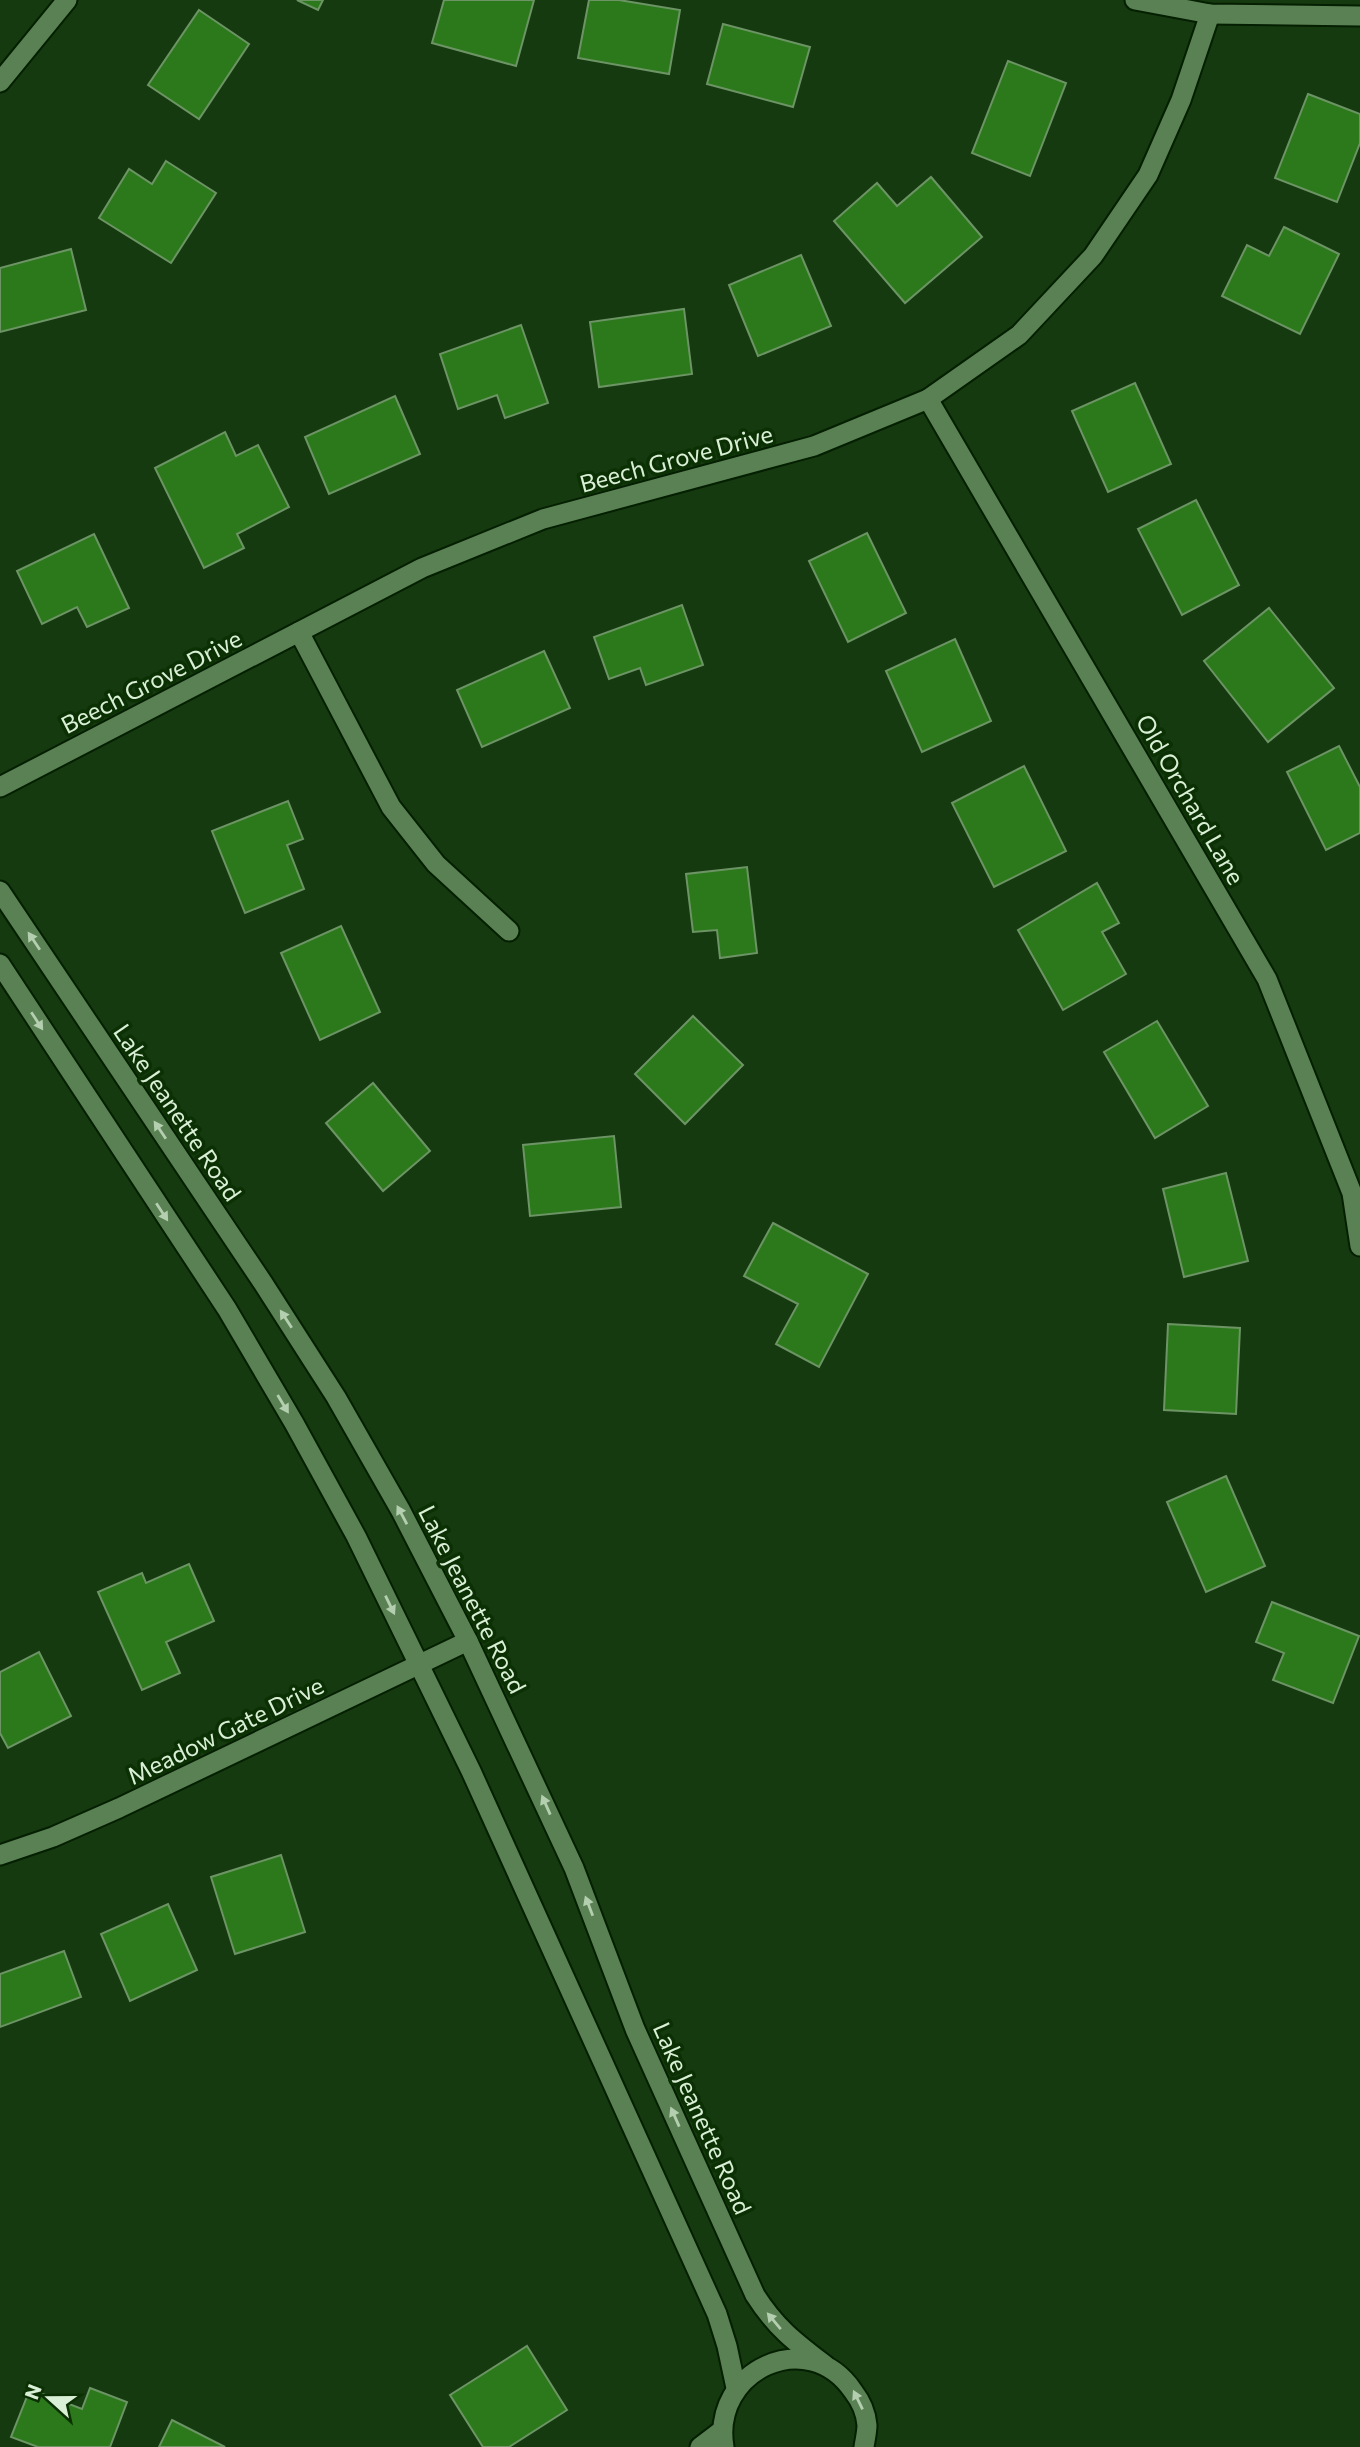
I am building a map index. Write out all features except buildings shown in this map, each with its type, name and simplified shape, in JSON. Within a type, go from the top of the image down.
[{"type":"street","points":[[0,82],[67,0]]},
{"type":"street","points":[[1135,0],[1210,14],[1360,16]]},
{"type":"street","name":"Beech Grove Drive","points":[[0,787],[422,568],[542,519],[814,446],[928,399],[1019,335],[1093,256],[1149,174],[1181,100],[1210,14]]},
{"type":"street","name":"Old Orchard Lane","points":[[928,399],[1268,979],[1352,1194],[1360,1246]]},
{"type":"street","points":[[299,632],[391,807],[436,864],[509,931]]},
{"type":"street","name":"Lake Jeanette Road","points":[[0,891],[263,1283],[336,1397],[401,1511],[468,1641],[574,1868],[635,2029],[755,2295],[771,2319],[787,2336],[846,2380],[860,2400],[867,2425],[864,2447]]},
{"type":"street","points":[[0,964],[227,1309],[356,1536],[471,1771],[717,2314],[736,2388]]},
{"type":"street","name":"Meadow Gate Drive","points":[[0,1855],[53,1837],[119,1808],[468,1641]]},
{"type":"street","points":[[700,2447],[722,2439],[725,2408],[736,2388],[753,2371],[777,2361],[801,2358],[825,2365]]}]
